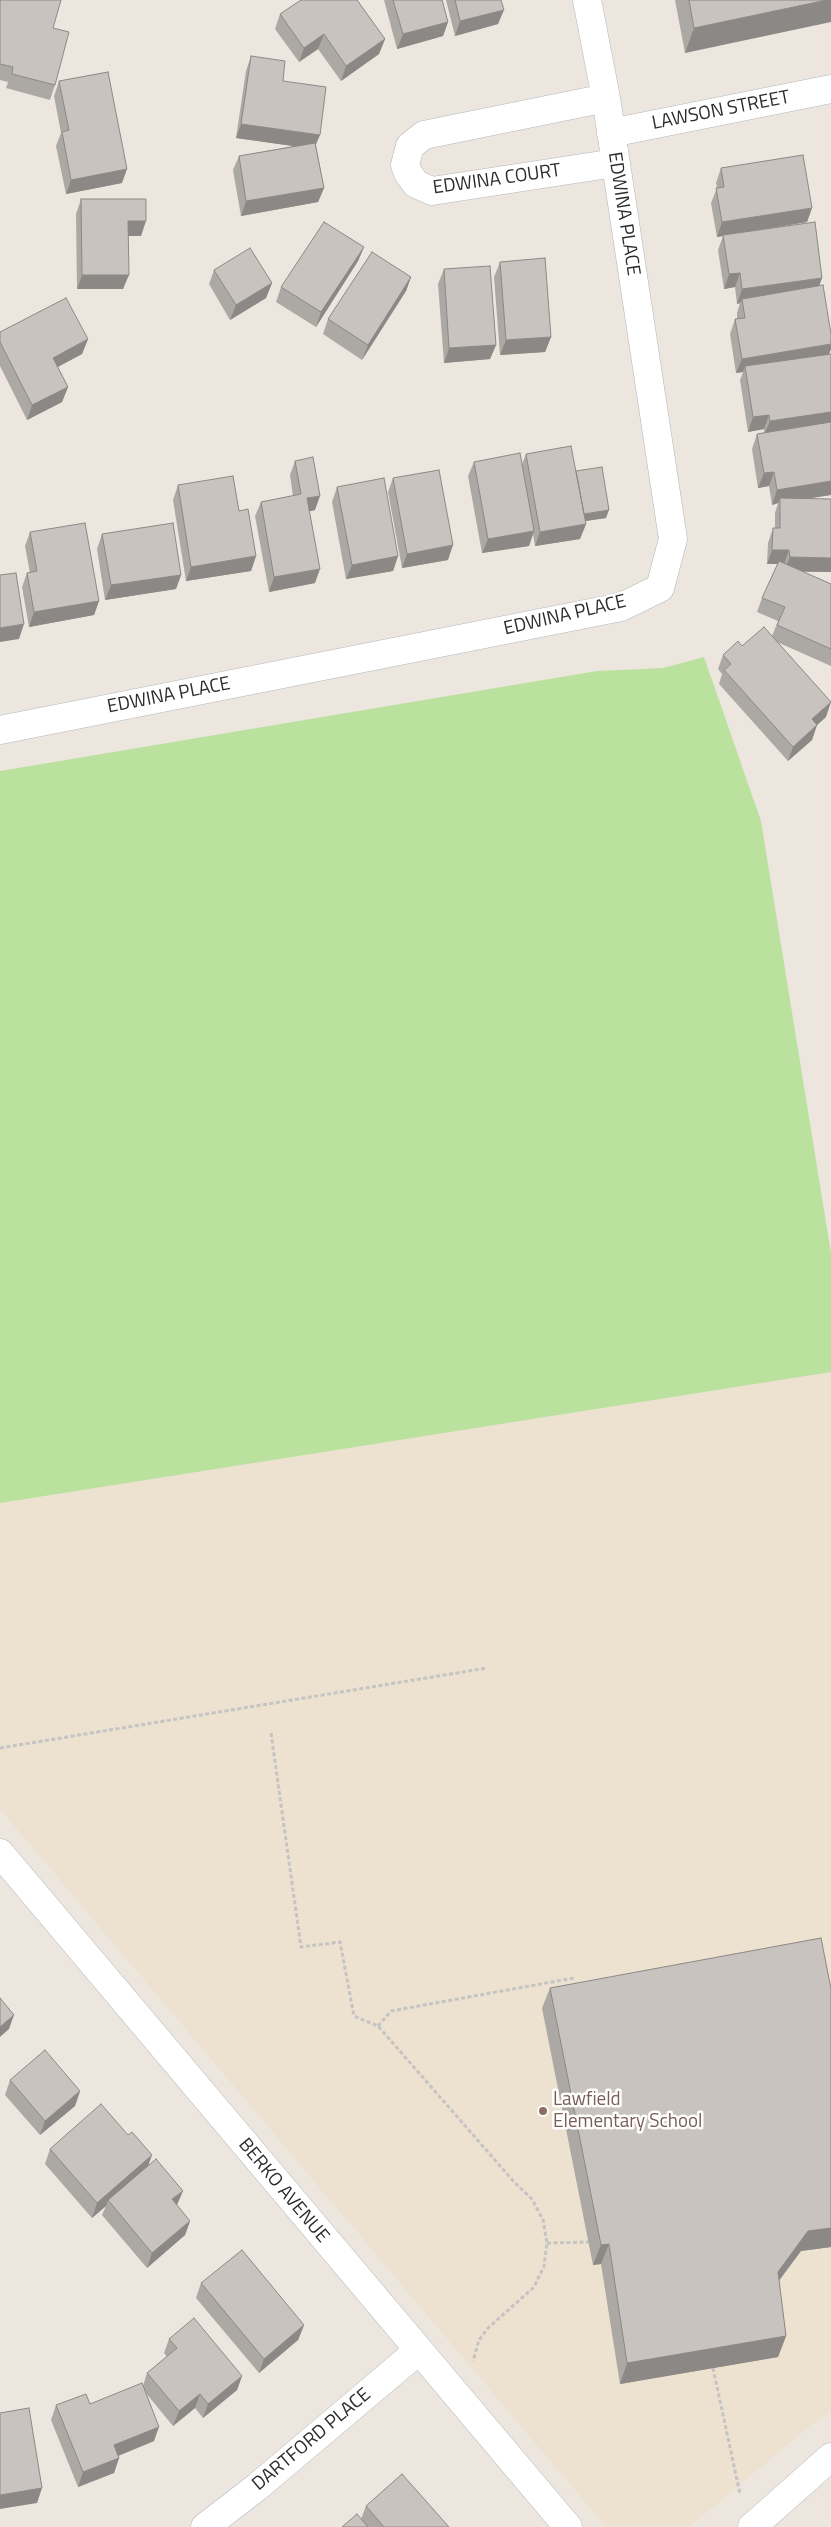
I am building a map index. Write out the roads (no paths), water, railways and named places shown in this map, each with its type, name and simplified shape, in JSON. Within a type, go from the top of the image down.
[{"type":"street","name":"EDWINA PLACE","points":[[0,730],[621,607],[660,588],[673,539],[606,98],[587,0]]},
{"type":"street","name":"LAWSON STREET","points":[[611,133],[831,90]]},
{"type":"street","name":"EDWINA COURT","points":[[606,98],[424,135],[410,146],[406,164],[408,173],[416,184],[432,191],[615,162]]},
{"type":"street","name":"BERKO AVENUE","points":[[0,1853],[568,2527]]},
{"type":"street","name":"DARTFORD PLACE","points":[[205,2527],[257,2487],[418,2351]]},
{"type":"street","points":[[752,2527],[831,2457]]},
{"type":"place","name":"Lawfield Elementary School","points":[[543,2111]]}]
